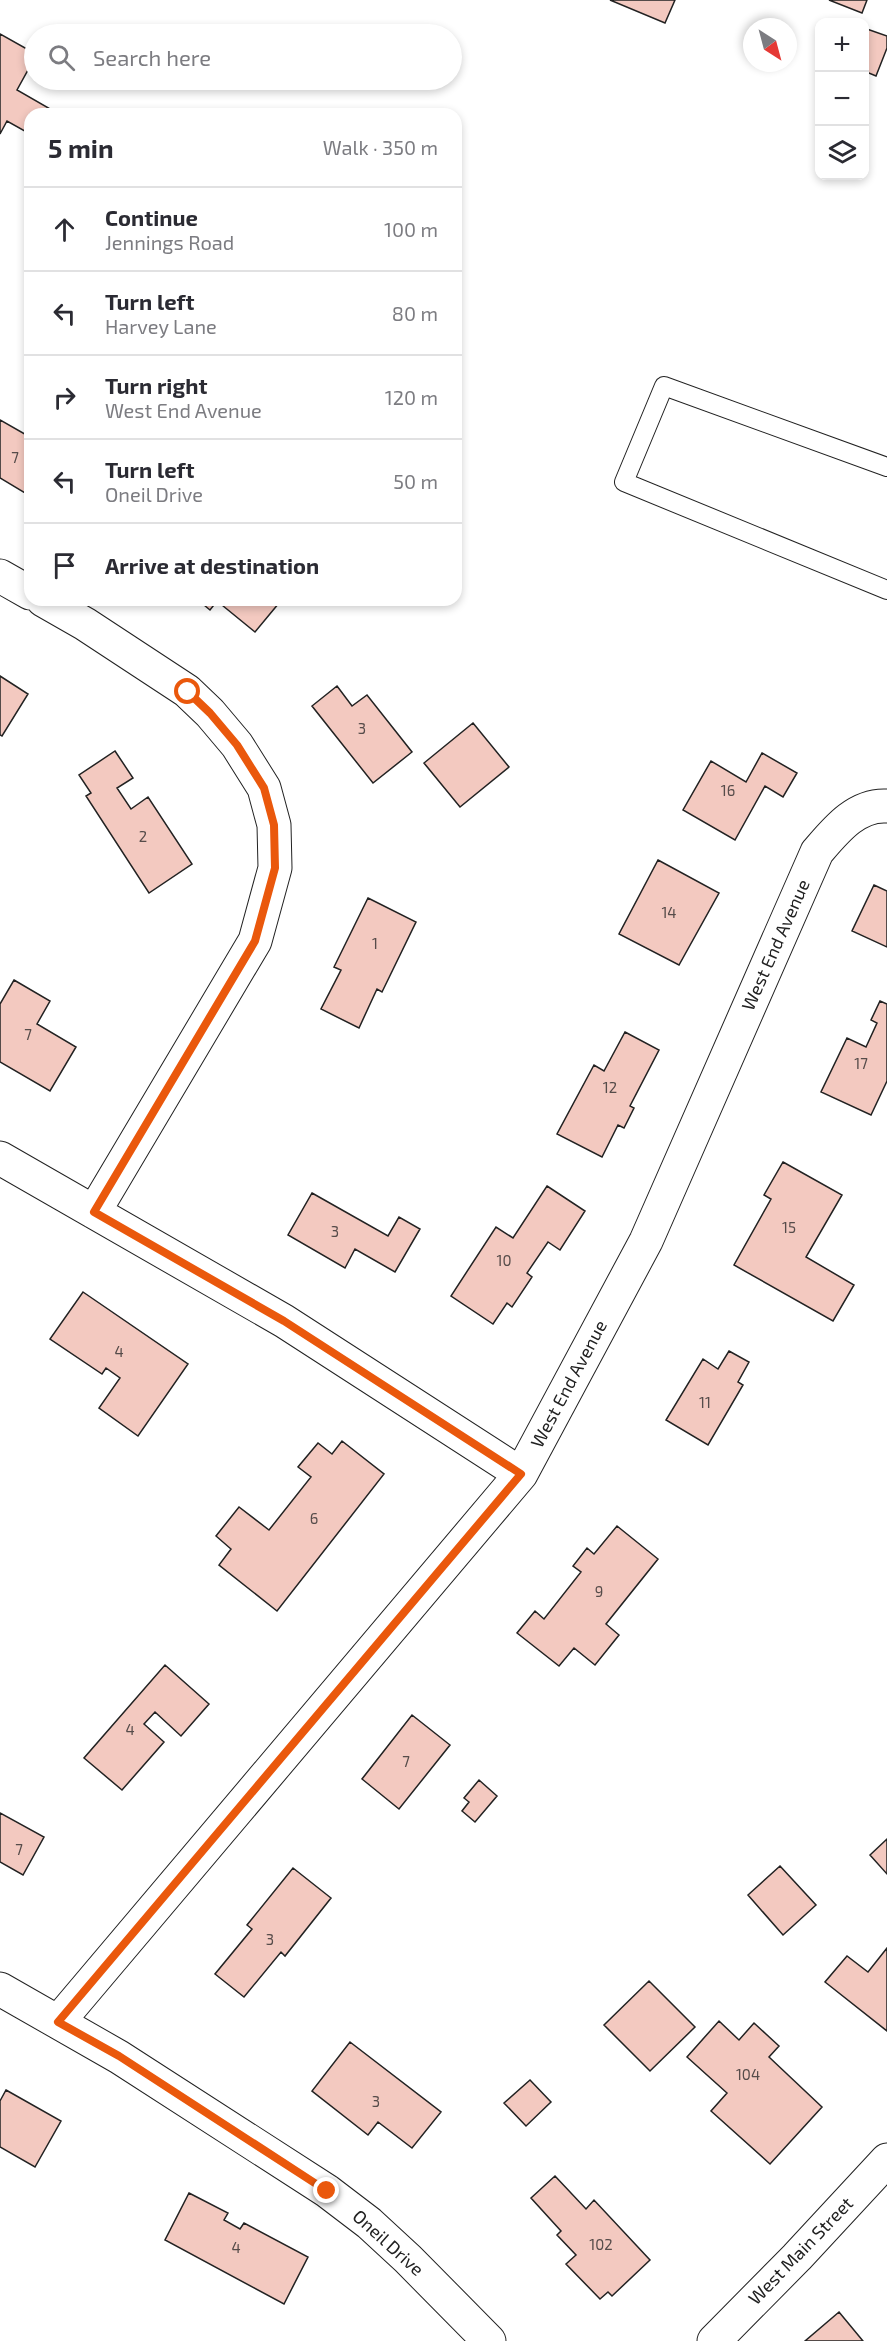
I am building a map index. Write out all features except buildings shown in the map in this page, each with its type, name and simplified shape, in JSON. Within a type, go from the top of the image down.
[{"type":"street","points":[[0,576],[24,589]]},
{"type":"street","points":[[54,606],[85,624],[188,692],[210,713],[237,745],[264,788],[274,825],[275,868],[255,941],[94,1212]]},
{"type":"street","name":"West End Avenue","points":[[58,2022],[521,1474],[646,1240],[817,852],[835,830],[856,813],[887,806]]},
{"type":"street","points":[[0,1158],[284,1321],[521,1474]]},
{"type":"street","name":"Oneil Drive","points":[[0,1989],[119,2056],[327,2191],[369,2223],[408,2259],[489,2341]]},
{"type":"street","name":"West Main Street","points":[[714,2341],[797,2257],[887,2160]]},
{"type":"lane","points":[[887,467],[664,386],[624,482],[887,590]]},
{"type":"route","points":[[188,692],[210,713],[237,745],[264,788],[274,825],[275,868],[255,941],[94,1212],[284,1321],[521,1474],[58,2022],[119,2056],[327,2191]]}]
